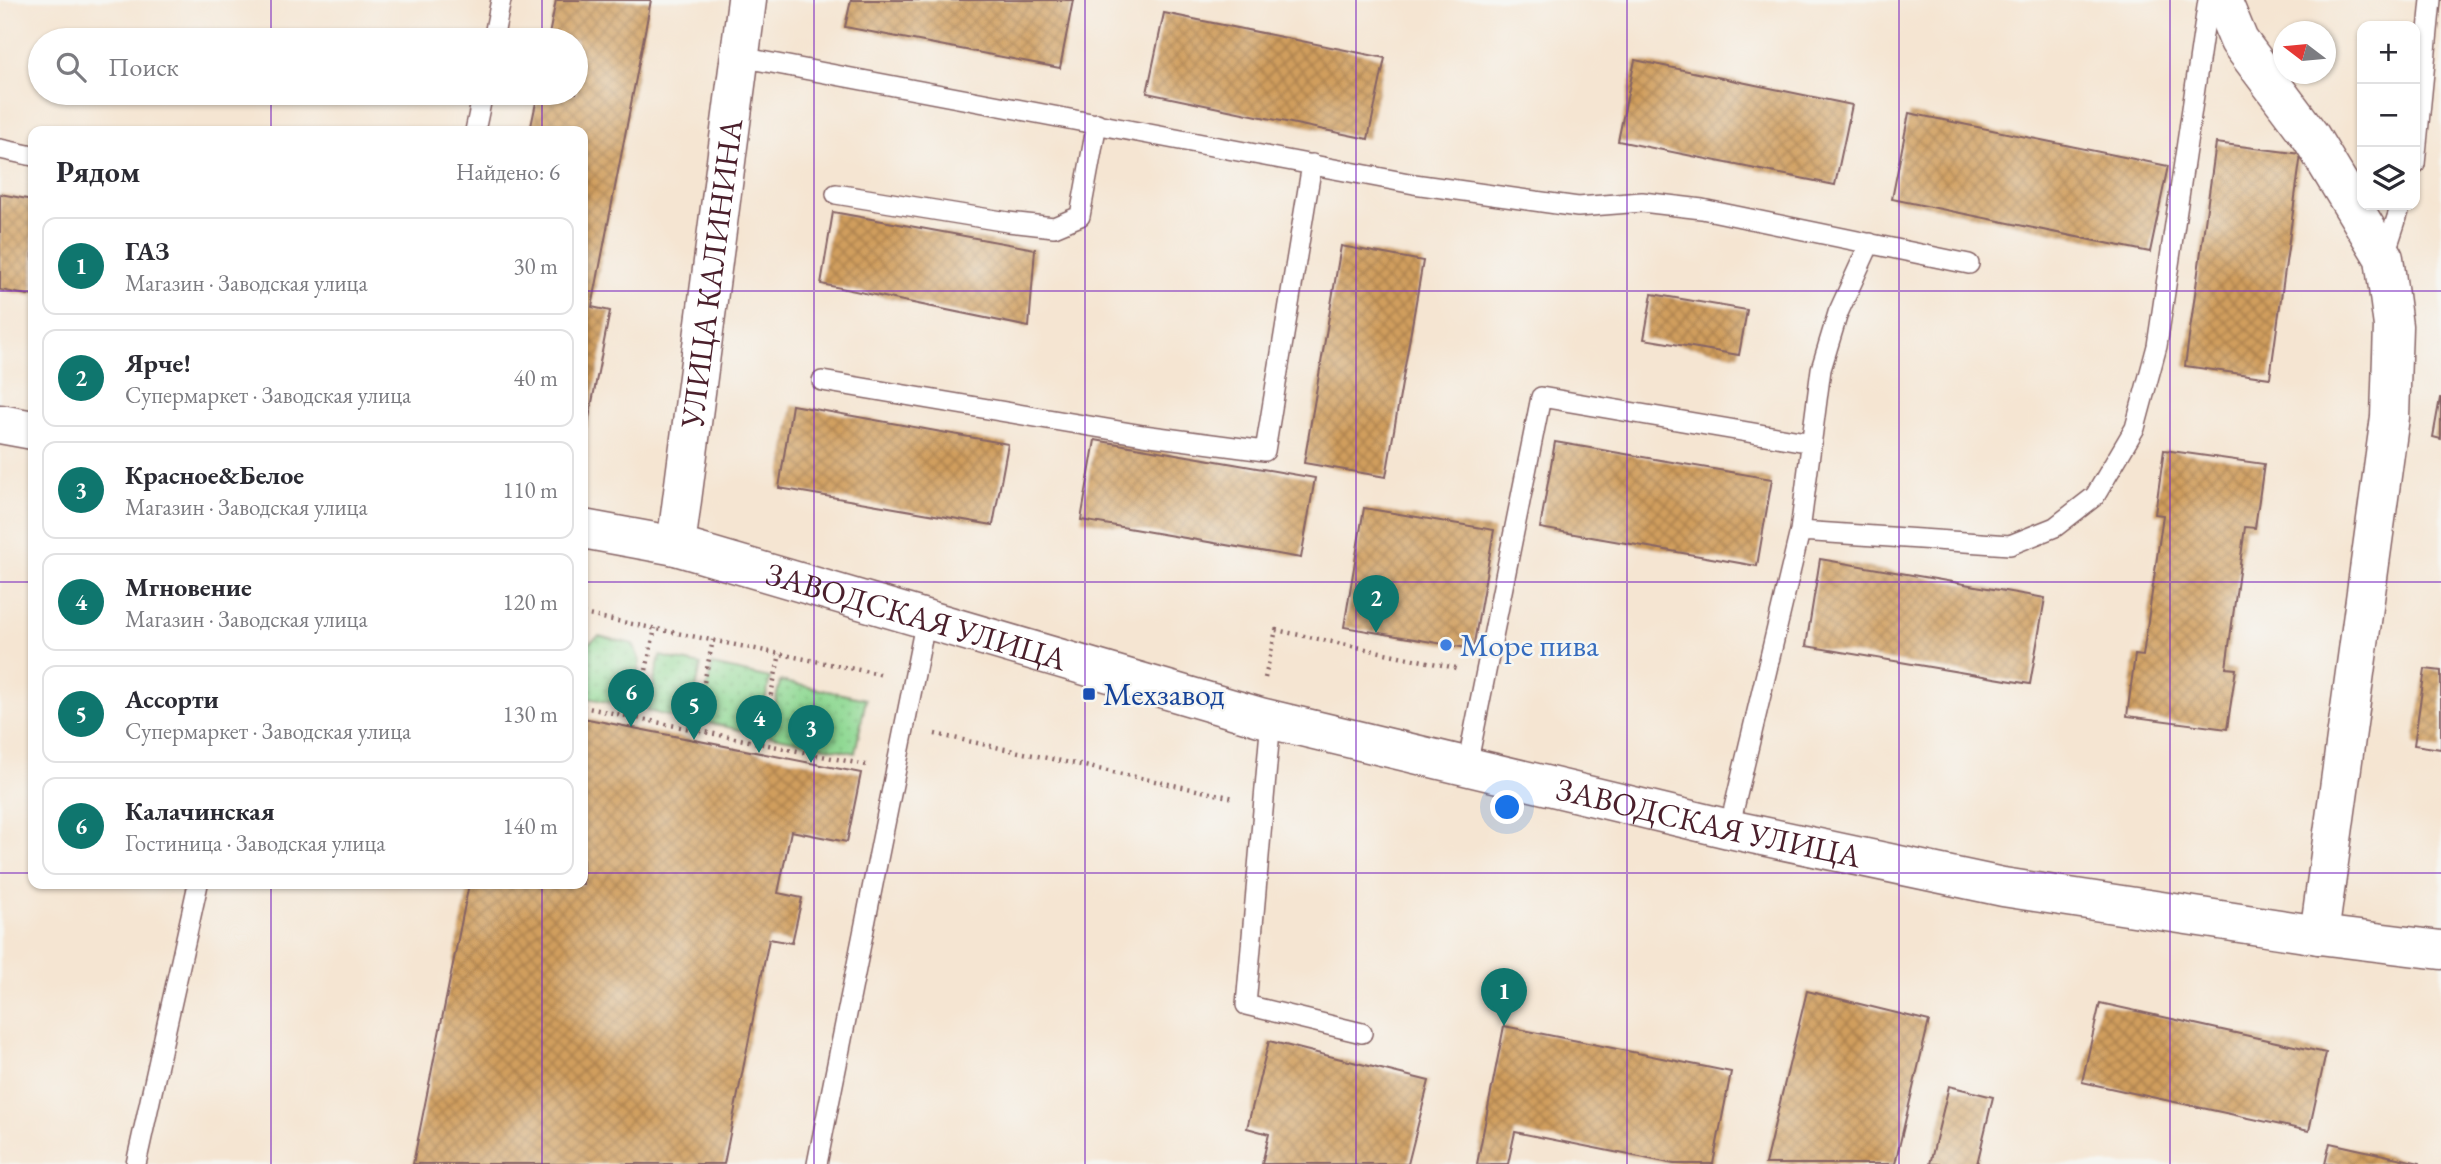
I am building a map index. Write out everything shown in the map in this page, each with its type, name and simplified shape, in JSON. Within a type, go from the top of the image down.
[{"type":"street","name":"УЛИЦА КАЛИНИНА","points":[[676,546],[747,0]]},
{"type":"street","points":[[2222,0],[2239,41],[2311,137],[2384,258],[2393,326],[2390,417],[2319,935]]},
{"type":"street","points":[[0,424],[28,429]]},
{"type":"street","name":"ЗАВОДСКАЯ УЛИЦА","points":[[588,530],[676,546],[1264,717],[1728,829],[2003,887],[2319,935],[2441,950]]},
{"type":"lane","points":[[495,28],[501,0]]},
{"type":"lane","points":[[1800,531],[2010,545],[2055,527],[2095,496],[2135,428],[2157,346],[2208,0]]},
{"type":"lane","points":[[2417,147],[2431,0]]},
{"type":"lane","points":[[740,57],[1413,184],[1578,207],[1642,202],[1702,209],[1969,264]]},
{"type":"lane","points":[[476,126],[480,105]]},
{"type":"lane","points":[[836,194],[1054,227],[1080,216],[1097,123]]},
{"type":"lane","points":[[0,149],[28,155]]},
{"type":"lane","points":[[822,381],[1143,435],[1265,451],[1312,164]]},
{"type":"lane","points":[[2384,258],[2399,210]]},
{"type":"lane","points":[[1728,829],[1800,531],[1821,369],[1838,313],[1870,243]]},
{"type":"lane","points":[[1467,766],[1541,397],[1812,443]]},
{"type":"lane","points":[[817,1164],[926,619]]},
{"type":"lane","points":[[1264,717],[1246,1005],[1362,1033]]},
{"type":"lane","points":[[136,1164],[197,889]]},
{"type":"path","points":[[588,615],[890,677]]},
{"type":"path","points":[[636,718],[655,628]]},
{"type":"path","points":[[1264,717],[1276,630],[1484,674]]},
{"type":"path","points":[[694,730],[713,640]]},
{"type":"path","points":[[760,743],[780,654]]},
{"type":"path","points":[[588,708],[873,766]]},
{"type":"path","points":[[904,727],[1234,798],[1237,786]]},
{"type":"green space","points":[[599,636],[633,644],[640,661],[631,707],[588,698],[588,644]]},
{"type":"green space","points":[[660,656],[701,665],[689,721],[647,711]]},
{"type":"green space","points":[[712,665],[770,678],[758,734],[700,721]]},
{"type":"green space","points":[[780,681],[866,699],[855,753],[768,735]]},
{"type":"building","points":[[556,0],[651,0],[592,307],[610,311],[588,423],[588,126],[531,126],[535,105],[588,105],[588,28],[550,28]]},
{"type":"building","points":[[851,0],[1073,0],[1060,68],[845,27]]},
{"type":"building","points":[[1164,13],[1385,58],[1368,139],[1147,93]]},
{"type":"building","points":[[1635,60],[1852,105],[1835,185],[1618,141]]},
{"type":"building","points":[[1909,113],[2168,166],[2150,252],[1892,199]]},
{"type":"building","points":[[2216,143],[2301,154],[2270,378],[2185,366]]},
{"type":"building","points":[[0,194],[28,199],[28,295],[0,290]]},
{"type":"building","points":[[833,212],[1035,249],[1029,327],[821,284]]},
{"type":"building","points":[[1341,246],[1423,261],[1386,477],[1304,463]]},
{"type":"building","points":[[1652,294],[1747,310],[1739,355],[1644,339]]},
{"type":"building","points":[[2441,398],[2441,439],[2433,437]]},
{"type":"building","points":[[792,405],[1008,444],[993,525],[779,488]]},
{"type":"building","points":[[1095,440],[1315,478],[1301,558],[1081,520]]},
{"type":"building","points":[[1555,442],[1772,479],[1757,566],[1540,528]]},
{"type":"building","points":[[2164,450],[2264,464],[2255,528],[2245,527],[2226,668],[2236,669],[2227,729],[2127,716],[2135,655],[2143,656],[2163,515],[2155,514]]},
{"type":"building","points":[[1364,508],[1494,530],[1473,649],[1344,627]]},
{"type":"building","points":[[1820,559],[2045,598],[2030,684],[1806,646]]},
{"type":"building","points":[[2425,669],[2441,671],[2441,749],[2414,745]]},
{"type":"building","points":[[588,719],[861,773],[847,842],[791,831],[778,893],[802,898],[792,943],[769,939],[724,1164],[413,1164],[468,889],[588,889]]},
{"type":"building","points":[[1807,991],[1929,1021],[1895,1164],[1765,1164]]},
{"type":"building","points":[[2100,1003],[2326,1053],[2309,1131],[2082,1082]]},
{"type":"building","points":[[1504,1026],[1731,1072],[1713,1164],[1674,1164],[1515,1132],[1508,1164],[1477,1164]]},
{"type":"building","points":[[1269,1041],[1429,1081],[1408,1164],[1262,1164],[1269,1134],[1247,1128]]},
{"type":"building","points":[[1949,1086],[1993,1097],[1977,1164],[1930,1164]]},
{"type":"building","points":[[2330,1143],[2420,1163],[2420,1164],[2325,1164]]},
{"type":"place","name":"Ярче!","points":[[1376,633]]},
{"type":"place","name":"Море пива","points":[[1446,645]]},
{"type":"place","name":"Мехзавод","points":[[1089,694]]},
{"type":"place","name":"Калачинская","points":[[631,727]]},
{"type":"place","name":"Ассорти","points":[[694,740]]},
{"type":"place","name":"Мгновение","points":[[759,753]]},
{"type":"place","name":"Красное&Белое","points":[[811,763]]},
{"type":"place","name":"ГАЗ","points":[[1504,1026]]}]
